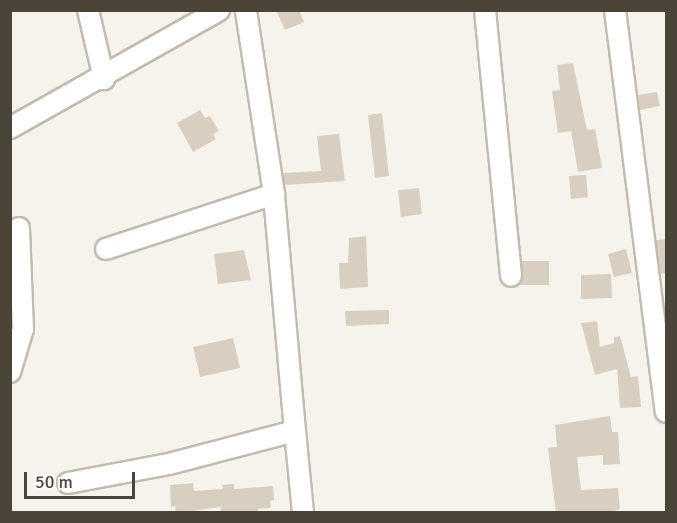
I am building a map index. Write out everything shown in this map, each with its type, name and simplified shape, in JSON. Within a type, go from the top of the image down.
[{"type":"street","points":[[88,10],[104,79]]},
{"type":"street","points":[[10,128],[104,79],[219,10]]},
{"type":"street","points":[[246,10],[274,194],[303,513]]},
{"type":"street","points":[[485,10],[511,276]]},
{"type":"street","points":[[615,10],[666,412]]},
{"type":"street","points":[[106,249],[274,194]]},
{"type":"street","points":[[10,372],[22,329],[19,228]]},
{"type":"street","points":[[68,483],[169,464],[295,431]]},
{"type":"building","points":[[276,10],[299,10],[304,22],[285,30]]},
{"type":"building","points":[[573,63],[587,130],[595,129],[602,168],[578,172],[571,131],[558,133],[552,91],[560,90],[557,65]]},
{"type":"building","points":[[657,92],[660,106],[640,110],[638,95]]},
{"type":"building","points":[[200,110],[205,118],[210,116],[219,131],[213,134],[216,139],[193,152],[177,123]]},
{"type":"building","points":[[382,113],[389,176],[375,178],[368,115]]},
{"type":"building","points":[[339,134],[345,181],[285,185],[283,173],[321,171],[317,136]]},
{"type":"building","points":[[586,175],[588,197],[571,199],[569,176]]},
{"type":"building","points":[[419,188],[422,214],[401,217],[398,190]]},
{"type":"building","points":[[366,236],[368,287],[340,289],[339,263],[348,263],[349,238]]},
{"type":"building","points":[[666,239],[666,273],[661,274],[656,240]]},
{"type":"building","points":[[626,249],[632,273],[614,277],[608,254]]},
{"type":"building","points":[[244,250],[251,280],[218,284],[214,254]]},
{"type":"building","points":[[522,261],[549,261],[549,285],[520,285]]},
{"type":"building","points":[[611,274],[612,298],[581,299],[581,275]]},
{"type":"building","points":[[389,310],[389,324],[346,326],[345,311]]},
{"type":"building","points":[[597,321],[600,347],[614,343],[614,337],[620,336],[631,377],[638,376],[641,407],[620,408],[617,369],[595,375],[581,323]]},
{"type":"building","points":[[233,338],[240,368],[200,377],[193,347]]},
{"type":"building","points":[[610,416],[612,432],[618,432],[620,464],[603,465],[603,455],[577,457],[581,490],[618,488],[620,509],[609,513],[556,513],[548,448],[557,447],[555,425]]},
{"type":"building","points":[[193,483],[194,491],[223,489],[222,485],[234,484],[234,489],[273,486],[274,500],[270,501],[271,508],[258,509],[259,513],[221,513],[221,507],[176,513],[175,506],[171,507],[170,485]]}]
